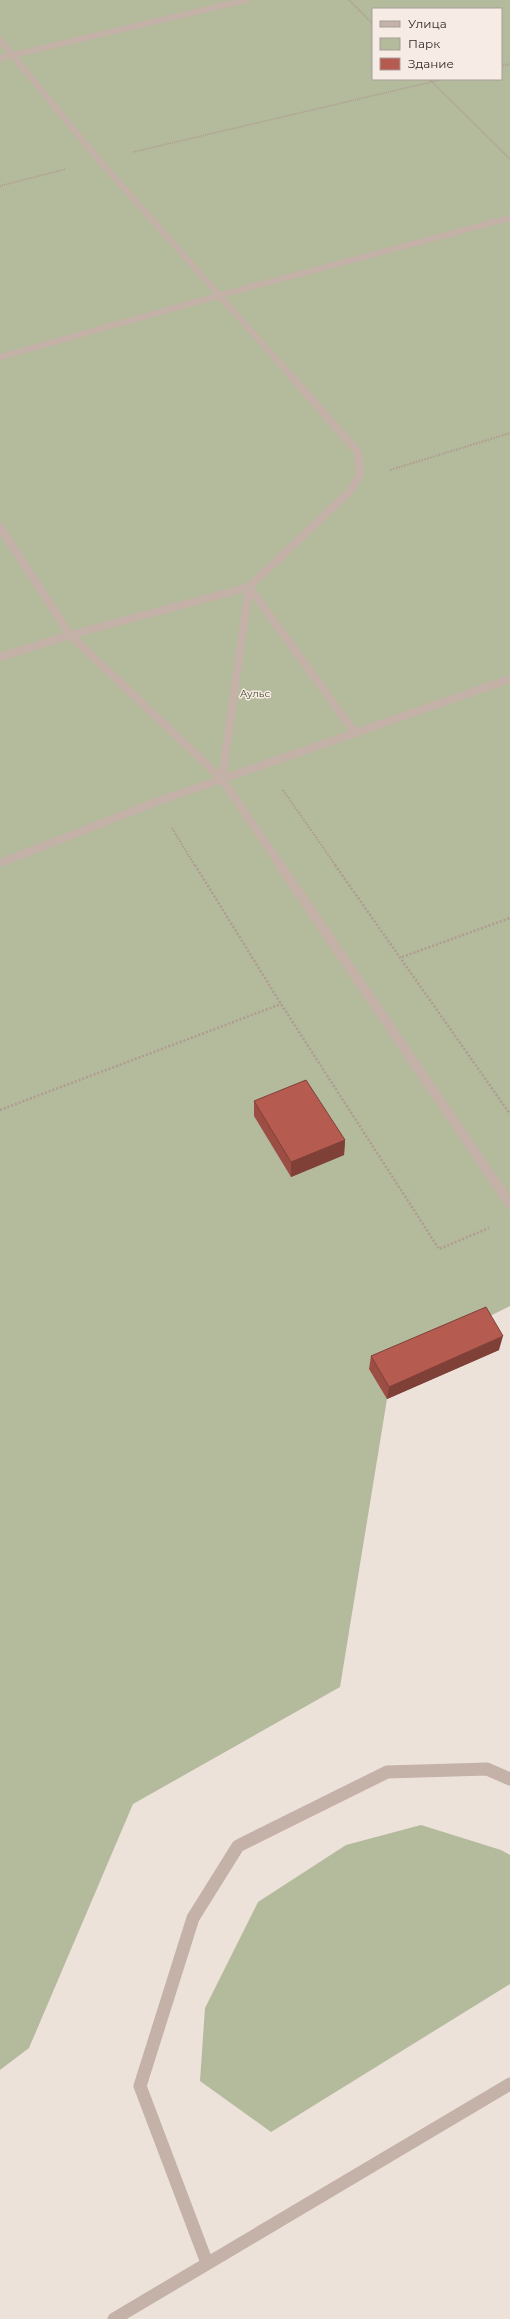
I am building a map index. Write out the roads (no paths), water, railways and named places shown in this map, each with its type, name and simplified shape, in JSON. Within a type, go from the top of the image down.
[{"type":"street","points":[[0,58],[246,0]]},
{"type":"street","points":[[0,40],[99,160],[221,295],[358,452],[360,475],[349,492],[249,587],[70,635],[0,657]]},
{"type":"street","points":[[0,357],[221,295],[510,218]]},
{"type":"street","points":[[0,527],[70,635],[222,779],[510,1204]]},
{"type":"street","points":[[249,587],[355,733]]},
{"type":"street","points":[[222,779],[249,587]]},
{"type":"street","points":[[0,863],[156,802],[510,679]]},
{"type":"street","points":[[207,2263],[140,2086],[193,1918],[238,1846],[387,1772],[486,1769],[510,1779]]},
{"type":"street","points":[[114,2319],[510,2084]]},
{"type":"park label","name":"Аульс","points":[[255,693]]}]
